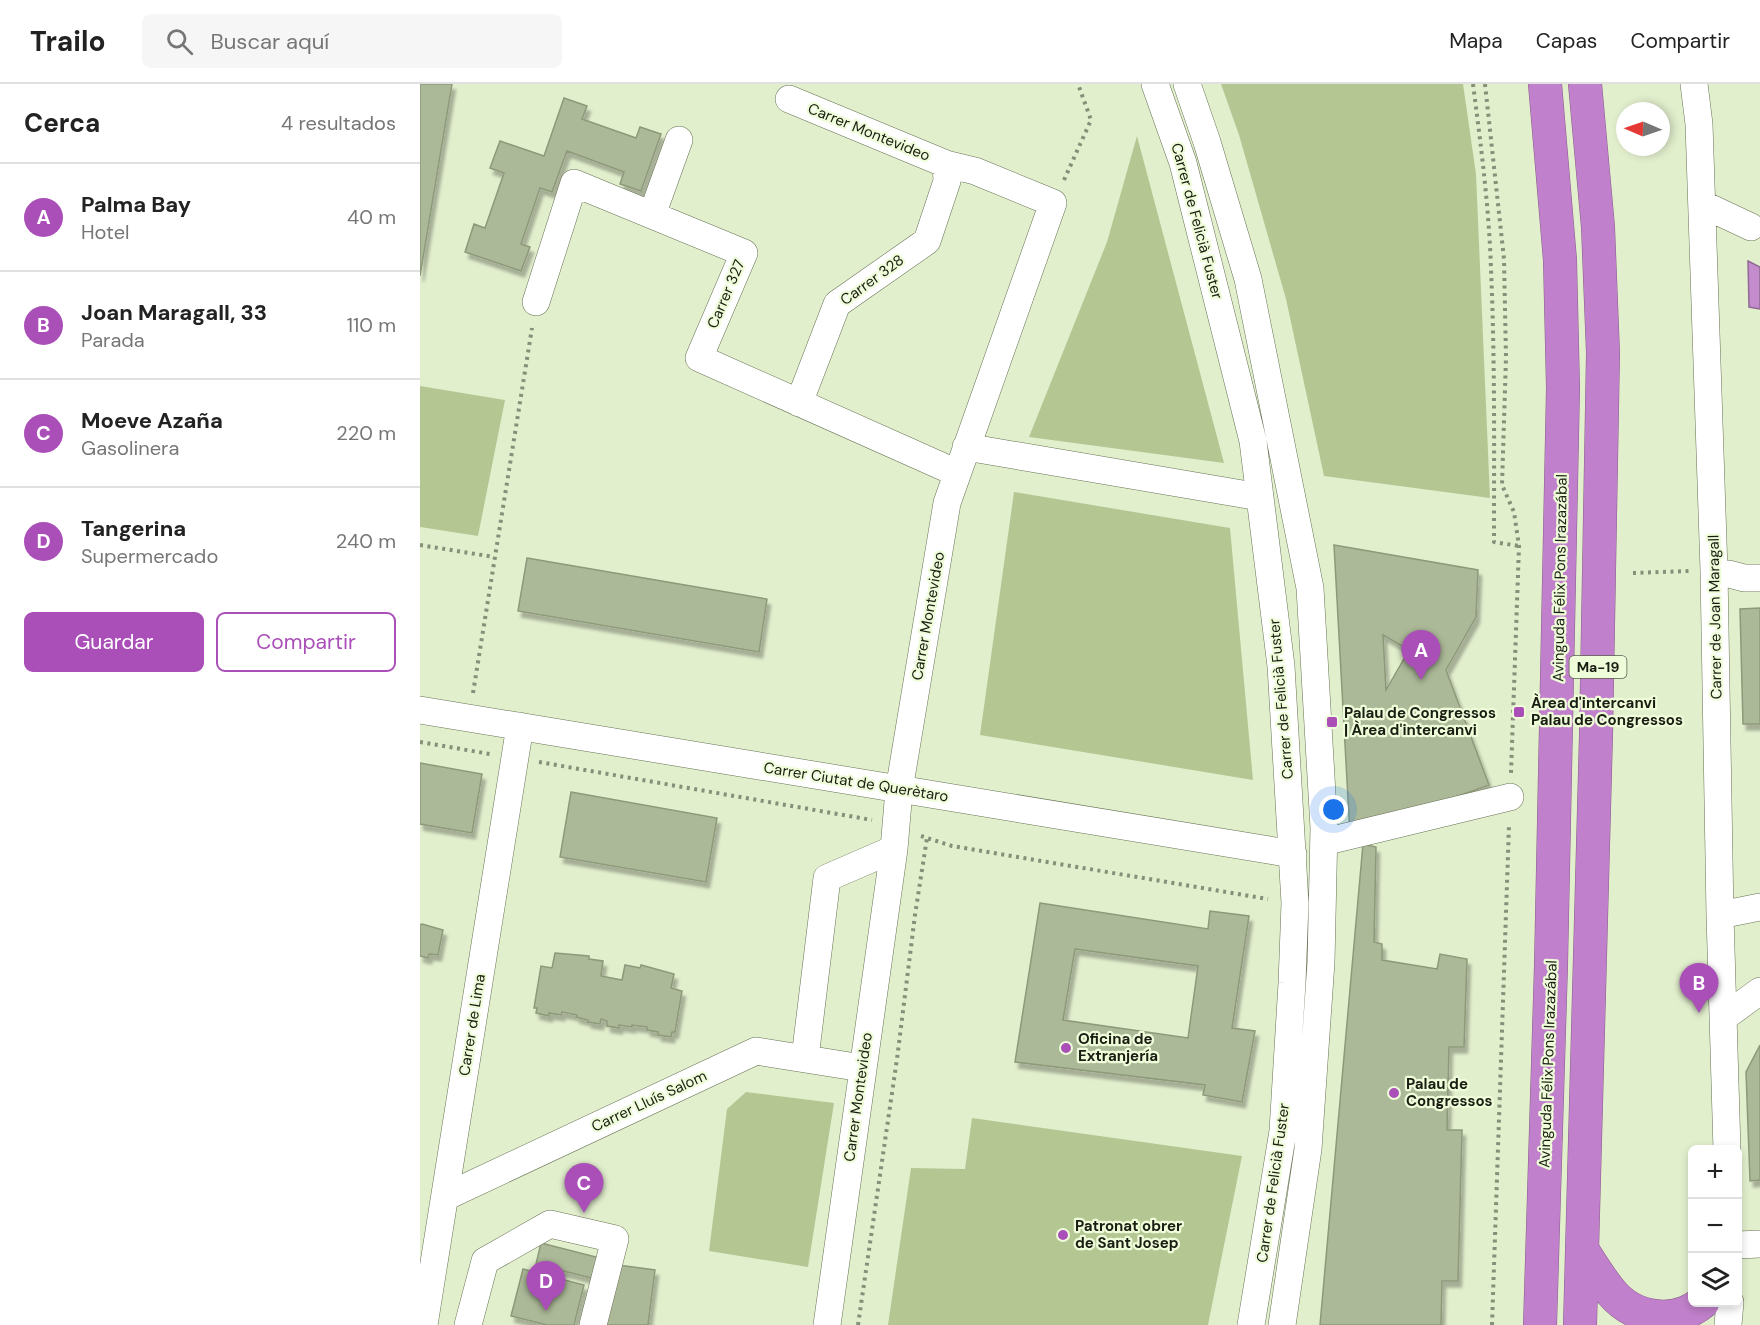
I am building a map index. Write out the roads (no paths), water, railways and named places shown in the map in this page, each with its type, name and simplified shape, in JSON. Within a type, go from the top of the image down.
[{"type":"highway","name":"Avinguda Félix Pons Irazazábal","points":[[1540,1325],[1551,965],[1563,388],[1560,260],[1545,84]]},
{"type":"highway","name":"Ma-19","points":[[1580,1325],[1604,353],[1598,227],[1585,84]]},
{"type":"highway","points":[[1583,1251],[1614,1296],[1640,1314],[1653,1319],[1674,1318],[1697,1309],[1725,1313]]},
{"type":"street","name":"Carrer de Felicià Fuster","points":[[1155,84],[1183,163],[1253,441],[1281,666],[1295,903],[1283,1131],[1251,1325]]},
{"type":"street","name":"Carrer de Felicià Fuster","points":[[1187,84],[1248,279],[1310,588],[1324,842],[1321,962],[1308,1149],[1282,1325]]},
{"type":"street","name":"Carrer de Joan Maragall","points":[[1694,84],[1699,124],[1722,573],[1720,915],[1727,1145]]},
{"type":"street","name":"Carrer Montevideo","points":[[789,99],[946,164],[975,171],[1053,203],[947,503],[899,790],[896,839],[826,1325]]},
{"type":"street","points":[[652,215],[679,140]]},
{"type":"street","name":"Carrer 328","points":[[799,403],[837,304],[927,241],[947,181],[946,164]]},
{"type":"street","name":"Carrer 327","points":[[536,302],[574,183],[744,253],[699,358],[957,473]]},
{"type":"street","points":[[1702,204],[1751,226]]},
{"type":"street","points":[[966,447],[1260,497]]},
{"type":"street","points":[[1722,573],[1744,578],[1760,578]]},
{"type":"street","name":"Carrer Ciutat de Querètaro","points":[[420,710],[1293,854]]},
{"type":"street","name":"Carrer de Lima","points":[[425,1317],[520,726]]},
{"type":"street","points":[[1324,842],[1510,797]]},
{"type":"street","points":[[805,1058],[826,878],[896,839]]},
{"type":"street","points":[[1720,915],[1760,907]]},
{"type":"street","points":[[1723,1018],[1760,991]]},
{"type":"street","name":"Carrer Lluís Salom","points":[[445,1197],[756,1051],[862,1068]]},
{"type":"street","points":[[425,1317],[469,1321],[485,1261],[550,1224],[615,1239],[593,1325]]},
{"type":"street","points":[[1742,1245],[1760,1244]]},
{"type":"place","name":"Palma Bay","points":[[1421,680]]},
{"type":"place","name":"Àrea d'intercanvi Palau de Congressos","points":[[1519,712]]},
{"type":"place","name":"Palau de Congressos | Àrea d'intercanvi","points":[[1332,722]]},
{"type":"place","name":"Joan Maragall, 33","points":[[1699,1013]]},
{"type":"place","name":"Oficina de Extranjería","points":[[1066,1048]]},
{"type":"place","name":"Palau de Congressos","points":[[1394,1093]]},
{"type":"place","name":"Moeve Azaña","points":[[584,1213]]},
{"type":"place","name":"Patronat obrer de Sant Josep","points":[[1063,1235]]},
{"type":"place","name":"Tangerina","points":[[546,1311]]}]
